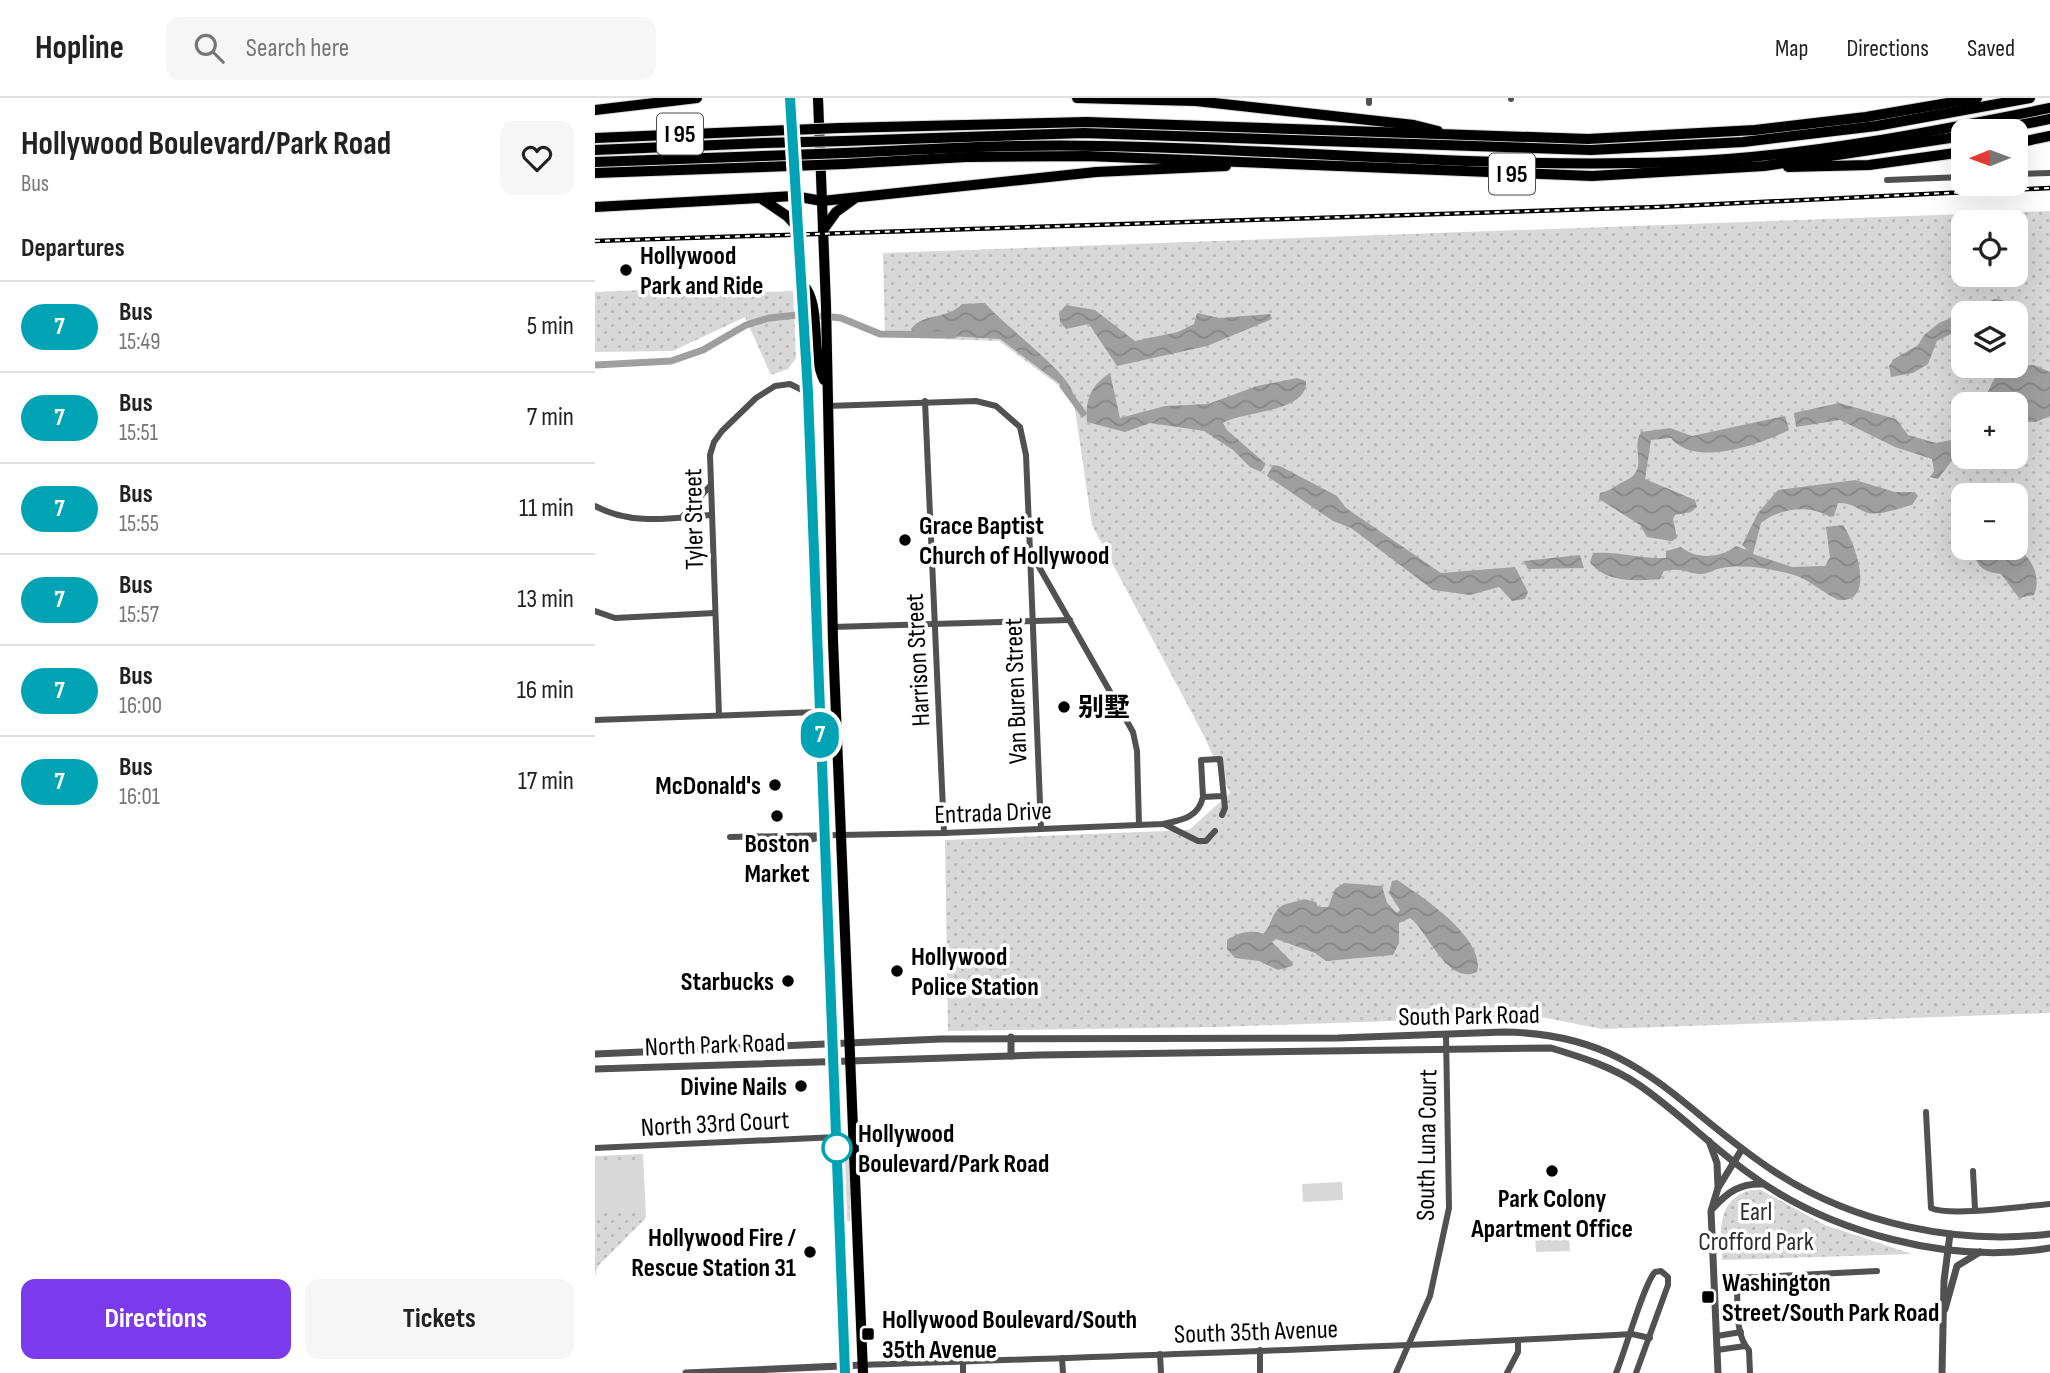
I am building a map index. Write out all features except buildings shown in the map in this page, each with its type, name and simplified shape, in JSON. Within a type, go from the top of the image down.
[{"type":"highway","points":[[595,110],[697,98]]},
{"type":"highway","points":[[790,98],[803,285],[817,365],[826,384]]},
{"type":"highway","points":[[818,98],[826,306],[834,688],[863,1369]]},
{"type":"highway","points":[[1077,98],[1196,101],[1414,125],[1461,137]]},
{"type":"highway","name":"I 95","points":[[595,138],[1087,122],[1461,137],[1588,139],[1690,135],[1814,124],[1977,98]]},
{"type":"highway","points":[[844,152],[1084,134],[1591,150],[1770,139],[1876,126],[2030,98]]},
{"type":"highway","points":[[595,150],[764,144],[844,152],[1098,146],[1541,164],[1681,162],[1912,136],[2050,108]]},
{"type":"highway","points":[[2028,123],[2050,119]]},
{"type":"highway","points":[[2028,141],[2050,136]]},
{"type":"highway","name":"I 95","points":[[595,173],[763,161],[844,152],[966,157],[1087,156],[1592,176],[1764,166],[1951,138]]},
{"type":"highway","points":[[1764,166],[1830,168],[1951,153]]},
{"type":"highway","points":[[595,162],[763,161]]},
{"type":"highway","points":[[595,207],[795,196],[822,201],[1096,173],[1261,163]]},
{"type":"highway","points":[[823,230],[836,212],[857,197]]},
{"type":"highway","points":[[762,199],[787,216],[797,227]]},
{"type":"highway","points":[[809,315],[808,393],[815,600],[835,1045],[845,1370]]},
{"type":"highway","points":[[815,600],[824,620],[832,628]]},
{"type":"highway","points":[[817,646],[828,656],[834,688]]},
{"type":"street","points":[[2028,174],[2050,173]]},
{"type":"street","points":[[1887,180],[1951,177]]},
{"type":"street","name":"Tyler Street","points":[[719,715],[710,485],[714,442],[756,398],[781,384],[798,386],[808,393]]},
{"type":"street","name":"Harrison Street","points":[[925,401],[944,833]]},
{"type":"street","name":"Van Buren Street","points":[[827,406],[976,401],[996,406],[1020,427],[1026,455],[1041,829]]},
{"type":"street","points":[[682,517],[710,485]]},
{"type":"street","points":[[595,506],[620,517],[639,520],[711,515]]},
{"type":"street","points":[[1030,551],[1132,732],[1137,751],[1139,825]]},
{"type":"street","points":[[595,611],[615,618],[715,613]]},
{"type":"street","points":[[832,628],[1070,620]]},
{"type":"street","points":[[595,720],[819,712]]},
{"type":"street","points":[[1186,836],[1186,820],[1196,812],[1203,797],[1201,760],[1220,759],[1225,808],[1222,816]]},
{"type":"street","points":[[1203,797],[1222,796]]},
{"type":"street","name":"Entrada Drive","points":[[730,838],[944,833],[1163,824],[1186,820]]},
{"type":"street","points":[[1163,824],[1186,836],[1206,841],[1215,831]]},
{"type":"street","name":"South Park Road","points":[[835,1045],[1011,1037],[1197,1039],[1535,1033],[1598,1047],[1642,1069],[1742,1149],[1777,1173],[1858,1212],[1900,1225],[1950,1234],[1992,1237],[2050,1234]]},
{"type":"street","name":"South Luna Court","points":[[1396,1373],[1430,1296],[1449,1208],[1446,1035]]},
{"type":"street","points":[[1011,1037],[1011,1056]]},
{"type":"street","name":"North Park Road","points":[[595,1054],[835,1045]]},
{"type":"street","name":"South Park Road","points":[[835,1062],[1011,1056],[1535,1048],[1570,1054],[1610,1069],[1639,1085],[1766,1184],[1810,1209],[1852,1226],[1896,1239],[1980,1252],[2050,1248]]},
{"type":"street","name":"North Park Road","points":[[595,1069],[835,1062]]},
{"type":"street","points":[[1926,1112],[1931,1208],[1938,1211],[2050,1203]]},
{"type":"street","name":"North 33rd Court","points":[[595,1148],[837,1137]]},
{"type":"street","points":[[1709,1141],[1717,1163],[1718,1188]]},
{"type":"street","points":[[1718,1373],[1711,1212],[1718,1188],[1742,1149]]},
{"type":"street","points":[[1973,1171],[1975,1209]]},
{"type":"street","points":[[1711,1212],[1731,1191],[1743,1185],[1766,1184]]},
{"type":"street","points":[[1942,1373],[1942,1320],[1950,1234]]},
{"type":"street","points":[[1942,1320],[1957,1266],[1980,1252]]},
{"type":"street","points":[[1616,1373],[1632,1334],[1647,1283],[1655,1272],[1661,1271],[1668,1277],[1668,1285],[1636,1373]]},
{"type":"street","points":[[1750,1373],[1749,1350],[1741,1332],[1737,1278],[1878,1271]]},
{"type":"street","points":[[1717,1336],[1741,1332]]},
{"type":"street","name":"South 35th Avenue","points":[[863,1369],[963,1362],[1411,1343],[1518,1342],[1632,1334],[1650,1338]]},
{"type":"street","points":[[1507,1373],[1518,1352],[1518,1342]]},
{"type":"street","points":[[1717,1350],[1745,1346]]},
{"type":"street","points":[[1260,1350],[1261,1373]]},
{"type":"street","points":[[1160,1354],[1161,1373]]},
{"type":"street","points":[[1062,1358],[1063,1373]]},
{"type":"street","points":[[963,1362],[963,1373]]},
{"type":"street","points":[[685,1373],[863,1369]]},
{"type":"green space","points":[[2050,211],[2050,1013],[1602,1029],[1536,1016],[1217,1027],[948,1031],[945,840],[1189,830],[1230,793],[1204,736],[1092,525],[1073,396],[999,341],[885,337],[883,253],[1951,215],[1951,287],[2028,287],[2028,212]]},
{"type":"green space","points":[[716,287],[717,294],[793,291],[796,358],[788,369],[771,375],[745,317],[673,351],[595,352],[595,292]]},
{"type":"green space","points":[[843,1137],[851,1169],[850,1221],[846,1221]]},
{"type":"green space","points":[[643,1154],[646,1218],[598,1266],[595,1276],[595,1156]]},
{"type":"green space","points":[[643,1161],[645,1209],[595,1211],[595,1163]]},
{"type":"green space","points":[[1342,1182],[1343,1200],[1303,1202],[1302,1184]]},
{"type":"green space","name":"Earl Crofford Park","points":[[1761,1190],[1825,1225],[1912,1254],[1722,1260],[1721,1227],[1726,1208],[1740,1194]]},
{"type":"green space","points":[[1569,1233],[1570,1251],[1536,1252],[1535,1235]]},
{"type":"water","points":[[985,303],[1061,374],[1073,394],[1000,339],[913,334],[911,329],[922,321],[949,312],[962,304]]},
{"type":"water","points":[[1066,305],[1095,310],[1135,341],[1178,332],[1194,324],[1197,313],[1220,318],[1270,314],[1272,319],[1207,346],[1117,366],[1089,324],[1066,329],[1060,322],[1059,313]]},
{"type":"water","points":[[1951,318],[1951,334],[1937,341],[1928,364],[1913,373],[1891,377],[1889,366],[1894,359],[1918,345],[1924,335]]},
{"type":"water","points":[[2034,365],[2050,372],[2050,416],[2036,422],[2028,422],[2028,392],[1988,392],[1995,378],[2028,378],[2028,366]]},
{"type":"water","points":[[1110,373],[1120,418],[1165,406],[1208,404],[1257,386],[1297,378],[1306,381],[1304,392],[1285,405],[1223,423],[1227,430],[1266,464],[1261,472],[1250,467],[1233,450],[1204,431],[1150,423],[1125,432],[1087,422],[1087,407],[1091,394],[1098,383]]},
{"type":"water","points":[[1839,403],[1896,419],[1908,435],[1936,443],[1951,440],[1951,462],[1938,479],[1930,477],[1934,471],[1932,459],[1895,447],[1840,420],[1796,427],[1794,413]]},
{"type":"water","points":[[1785,416],[1789,430],[1745,447],[1711,452],[1695,451],[1682,447],[1671,438],[1651,440],[1645,479],[1695,500],[1697,507],[1691,512],[1675,515],[1673,519],[1677,538],[1672,541],[1647,537],[1640,525],[1599,499],[1600,493],[1625,481],[1637,471],[1637,446],[1641,432],[1670,428],[1692,436]]},
{"type":"water","points":[[1273,465],[1280,466],[1337,496],[1346,508],[1441,573],[1515,567],[1528,592],[1525,599],[1512,601],[1499,587],[1470,595],[1433,590],[1351,528],[1333,521],[1267,476]]},
{"type":"water","points":[[1855,480],[1895,492],[1914,492],[1918,496],[1912,505],[1882,513],[1865,512],[1838,503],[1834,516],[1830,517],[1813,510],[1785,511],[1761,523],[1753,554],[1792,567],[1825,566],[1830,557],[1826,527],[1843,525],[1856,554],[1860,579],[1859,589],[1854,596],[1844,600],[1834,598],[1797,576],[1760,568],[1731,567],[1701,574],[1671,570],[1664,571],[1660,579],[1632,580],[1604,574],[1590,562],[1593,553],[1666,558],[1666,551],[1681,547],[1701,556],[1723,553],[1736,546],[1749,551],[1742,545],[1758,513],[1778,490]]},
{"type":"water","points":[[1580,555],[1584,568],[1528,569],[1523,561]]},
{"type":"water","points":[[2028,559],[2036,574],[2034,595],[2019,598],[2001,574],[1981,567],[1977,560]]},
{"type":"water","points":[[1397,880],[1436,907],[1462,933],[1472,946],[1477,959],[1477,972],[1466,974],[1447,964],[1410,918],[1399,923],[1399,943],[1393,955],[1326,961],[1315,953],[1276,939],[1272,942],[1293,963],[1292,966],[1278,970],[1259,961],[1235,958],[1227,949],[1227,940],[1235,935],[1245,932],[1263,934],[1283,905],[1304,899],[1316,902],[1318,907],[1328,907],[1335,889],[1344,883],[1382,886],[1387,903],[1397,913],[1400,910],[1389,893],[1392,881]]},
{"type":"waterway","points":[[595,365],[671,361],[703,350],[746,325],[769,318],[807,314]]},
{"type":"waterway","points":[[822,316],[841,318],[880,334],[954,335]]},
{"type":"waterway","points":[[1063,386],[1083,413]]},
{"type":"tunnel","points":[[1215,831],[1222,815]]},
{"type":"railway","points":[[595,241],[1658,207],[2050,188]]},
{"type":"bus line","name":"7","points":[[790,98],[808,393],[845,1373]]},
{"type":"place","name":"Hollywood Park and Ride","points":[[626,270]]},
{"type":"place","name":"Grace Baptist Church of Hollywood","points":[[905,540]]},
{"type":"place","name":"别墅","points":[[1064,707]]},
{"type":"place","name":"McDonald's","points":[[775,785]]},
{"type":"place","name":"Boston Market","points":[[777,816]]},
{"type":"place","name":"Hollywood Police Station","points":[[897,971]]},
{"type":"place","name":"Starbucks","points":[[788,981]]},
{"type":"place","name":"Divine Nails","points":[[801,1086]]},
{"type":"place","name":"Hollywood Boulevard/Park Road","points":[[837,1148]]},
{"type":"place","name":"Park Colony Apartment Office","points":[[1552,1171]]},
{"type":"place","name":"Hollywood Fire / Rescue Station 31","points":[[810,1252]]},
{"type":"place","name":"Washington Street/South Park Road","points":[[1708,1297]]},
{"type":"place","name":"Hollywood Boulevard/South 35th Avenue","points":[[868,1334]]}]
